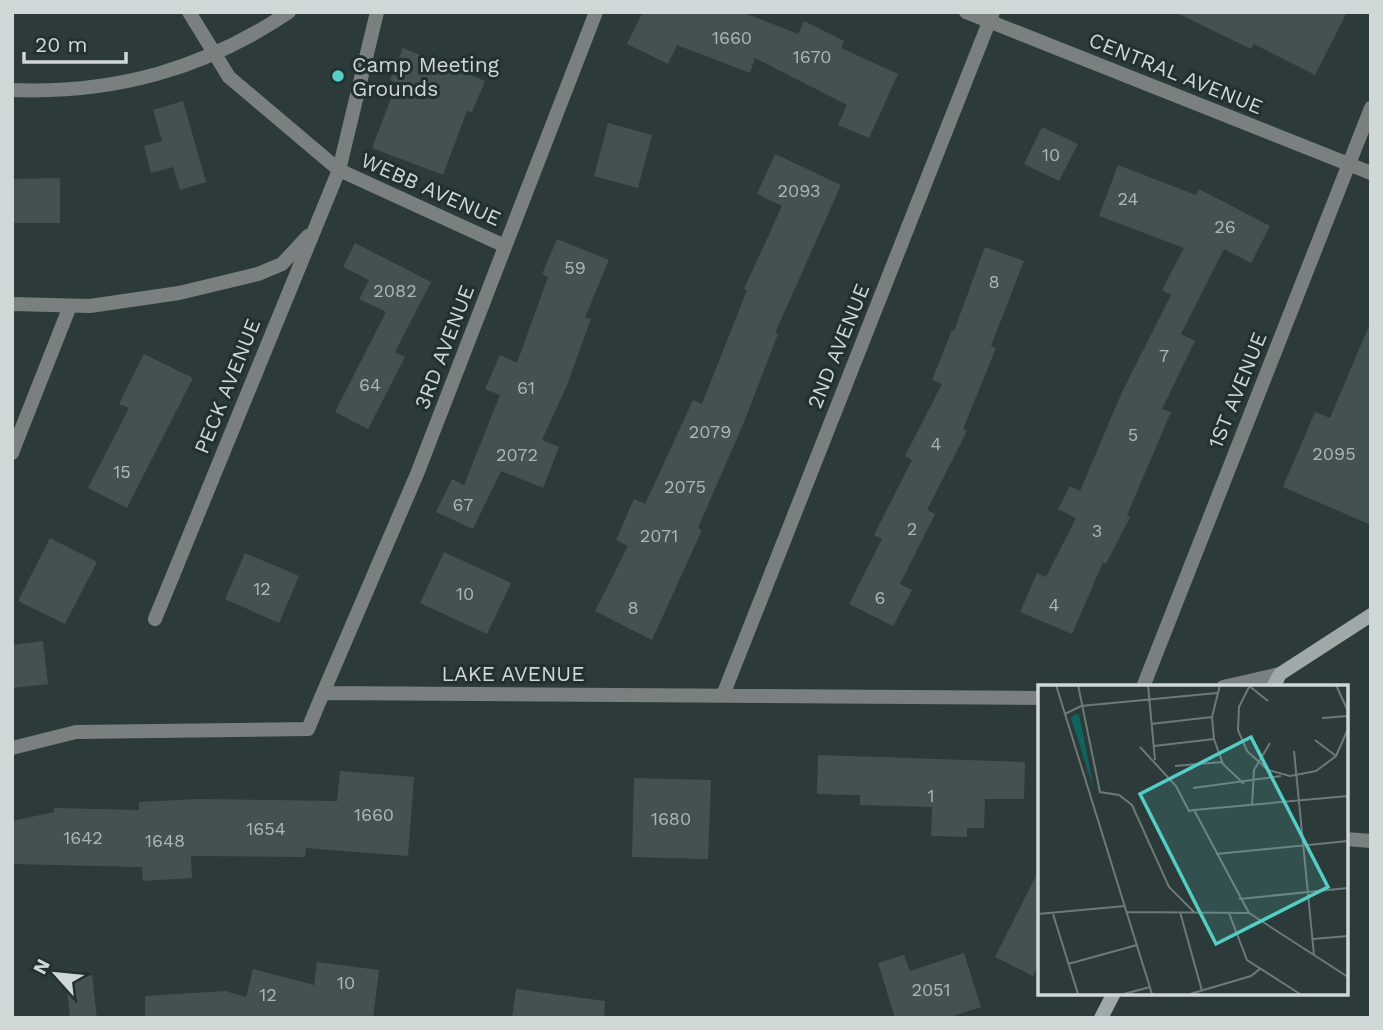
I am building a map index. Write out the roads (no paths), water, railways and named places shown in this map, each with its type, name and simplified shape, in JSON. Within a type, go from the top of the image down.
[{"type":"street","name":"WEBB AVENUE","points":[[189,12],[229,77],[255,102],[339,170],[505,246]]},
{"type":"street","points":[[12,90],[88,88],[135,80],[215,56],[289,12]]},
{"type":"street","name":"PECK AVENUE","points":[[155,619],[339,170],[377,12]]},
{"type":"street","name":"3RD AVENUE","points":[[323,693],[417,474],[596,12]]},
{"type":"street","name":"CENTRAL AVENUE","points":[[967,12],[991,17],[1371,173]]},
{"type":"street","name":"2ND AVENUE","points":[[723,695],[991,17]]},
{"type":"street","name":"1ST AVENUE","points":[[1144,685],[1371,108]]},
{"type":"street","points":[[12,304],[70,306],[179,293],[258,274],[282,264],[315,228]]},
{"type":"street","points":[[12,453],[70,306]]},
{"type":"street","points":[[1238,685],[1277,680],[1371,615]]},
{"type":"street","points":[[12,748],[76,732],[308,729],[323,693]]},
{"type":"street","name":"LAKE AVENUE","points":[[323,693],[1038,698]]},
{"type":"street","points":[[1348,839],[1371,841]]},
{"type":"street","points":[[1101,1018],[1113,995]]},
{"type":"place","name":"Camp Meeting Grounds","points":[[338,76]]}]
